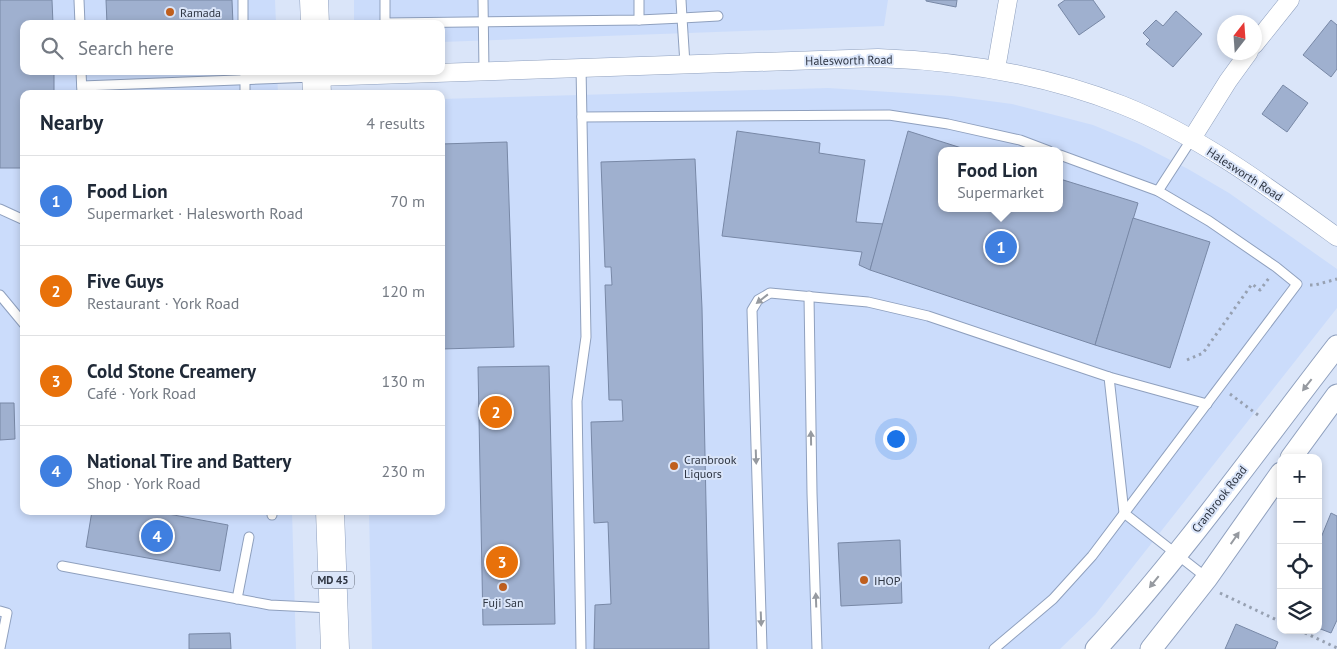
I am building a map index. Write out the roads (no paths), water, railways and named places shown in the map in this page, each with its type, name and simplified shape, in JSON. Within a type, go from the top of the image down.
[{"type":"main road","points":[[314,0],[315,20]]},
{"type":"main road","name":"MD 45","points":[[330,515],[335,649]]},
{"type":"street","points":[[996,69],[1008,0]]},
{"type":"street","points":[[1262,35],[1290,0]]},
{"type":"street","name":"Halesworth Road","points":[[445,73],[580,67],[878,58],[926,60],[996,69],[1076,89],[1123,105],[1191,140],[1270,189],[1337,237]]},
{"type":"street","points":[[1191,140],[1243,60]]},
{"type":"street","name":"Halesworth Road","points":[[317,81],[417,75]]},
{"type":"street","name":"Cranbrook Road","points":[[1096,649],[1125,618],[1177,554],[1337,346]]},
{"type":"street","points":[[1294,454],[1337,395]]},
{"type":"street","points":[[1151,649],[1214,586],[1277,480]]},
{"type":"lane","points":[[79,0],[80,20]]},
{"type":"lane","points":[[243,0],[244,20]]},
{"type":"lane","points":[[385,0],[385,20]]},
{"type":"lane","points":[[483,0],[484,71]]},
{"type":"lane","points":[[639,0],[639,20]]},
{"type":"lane","points":[[682,0],[685,64]]},
{"type":"lane","points":[[445,22],[639,20],[718,16]]},
{"type":"lane","points":[[580,67],[586,337],[577,400],[581,649]]},
{"type":"lane","points":[[81,75],[82,90],[245,75],[317,81]]},
{"type":"lane","points":[[245,75],[245,90]]},
{"type":"lane","points":[[582,117],[889,115],[948,124],[1020,140],[1038,147]]},
{"type":"lane","points":[[1158,191],[1191,140]]},
{"type":"lane","points":[[994,649],[1053,598],[1092,556],[1297,284],[1276,267],[1209,221],[1158,191],[1063,156]]},
{"type":"lane","points":[[0,209],[20,218]]},
{"type":"lane","points":[[762,649],[752,310],[758,300],[770,293],[868,302],[928,316],[1109,377],[1207,404]]},
{"type":"lane","points":[[0,295],[20,319]]},
{"type":"lane","points":[[809,296],[812,492],[818,649]]},
{"type":"lane","points":[[1109,377],[1124,513],[1177,554],[1214,586]]},
{"type":"lane","points":[[237,599],[248,537]]},
{"type":"lane","points":[[62,566],[270,605],[334,608]]},
{"type":"lane","points":[[0,611],[7,613],[0,648]]},
{"type":"place","name":"Ramada","points":[[170,12]]},
{"type":"place","name":"Food Lion","points":[[1001,247]]},
{"type":"place","name":"Five Guys","points":[[496,412]]},
{"type":"place","name":"Cranbrook Liquors","points":[[674,466]]},
{"type":"place","name":"National Tire and Battery","points":[[157,536]]},
{"type":"place","name":"Cold Stone Creamery","points":[[502,562]]},
{"type":"place","name":"IHOP","points":[[864,580]]},
{"type":"place","name":"Fuji San","points":[[503,587]]}]
